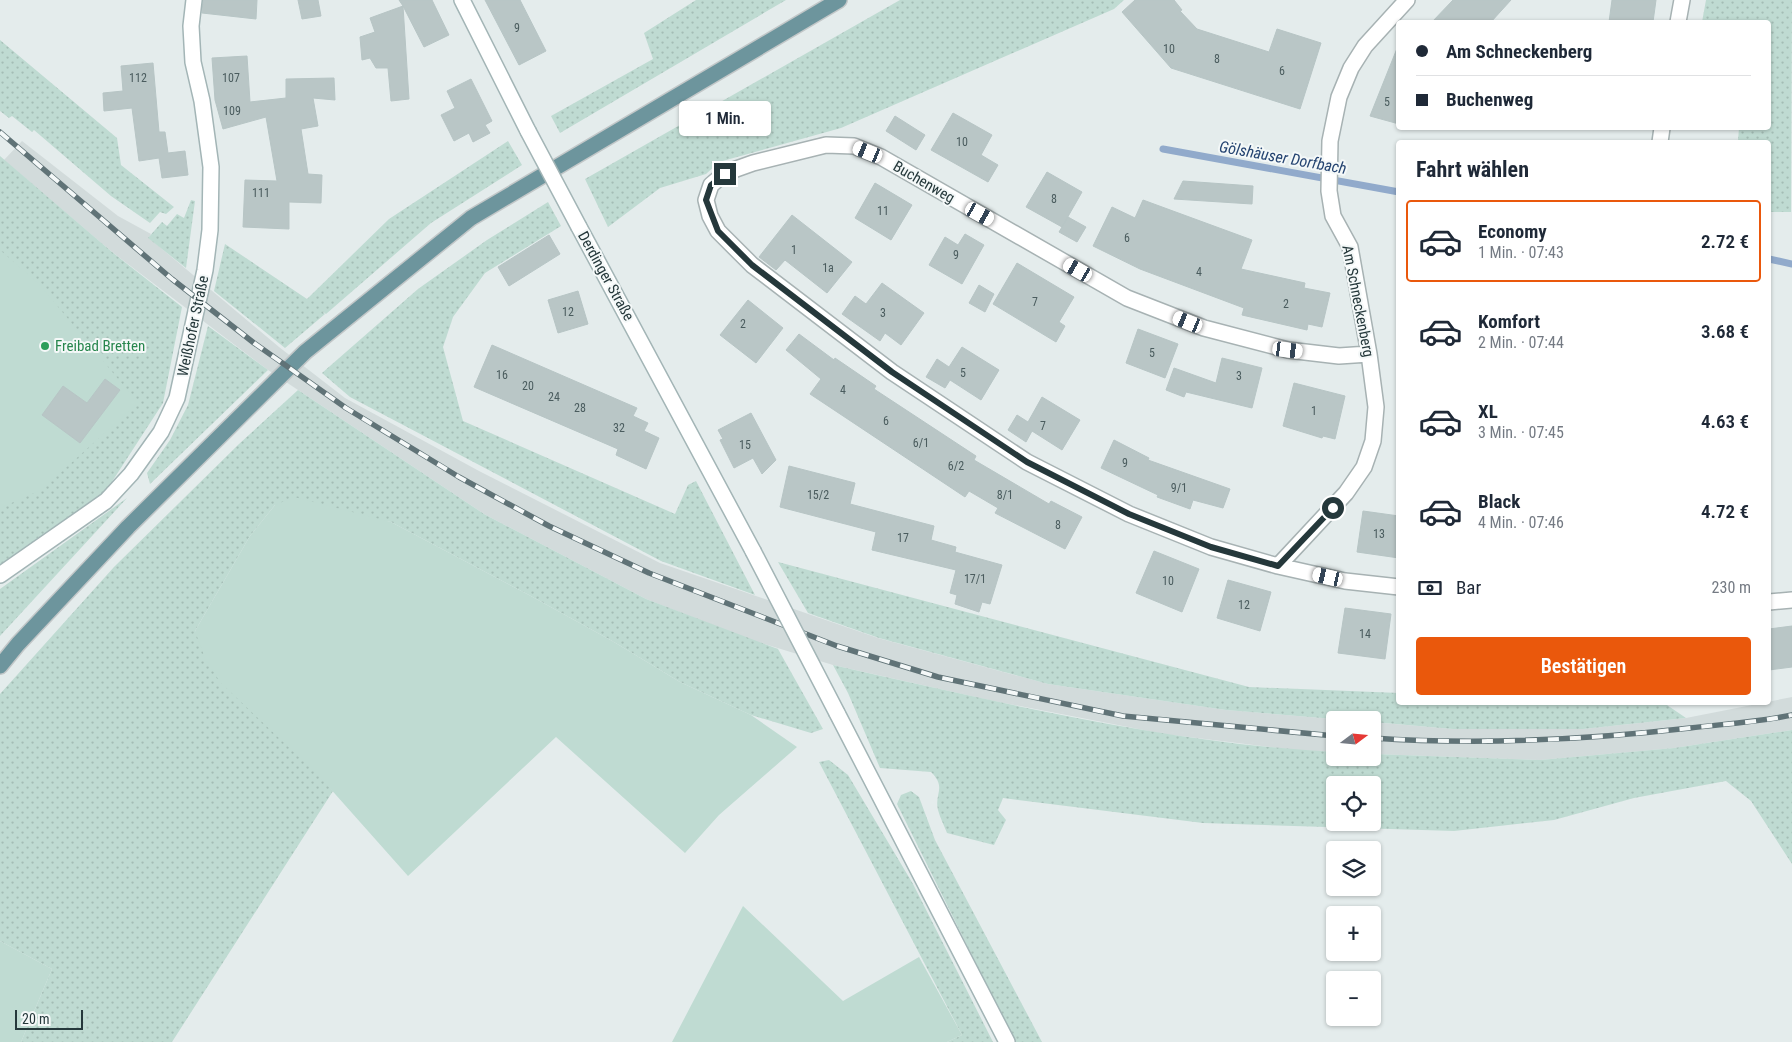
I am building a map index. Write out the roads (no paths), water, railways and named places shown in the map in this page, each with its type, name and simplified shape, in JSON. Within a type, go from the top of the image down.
[{"type":"main road","points":[[0,666],[18,644],[128,527],[305,352],[471,218],[839,0]]},
{"type":"street","name":"Weißhofer Straße","points":[[0,575],[106,501],[131,474],[161,432],[177,398],[205,270],[210,230],[211,167],[193,62],[192,26],[194,0]]},
{"type":"street","name":"Derdinger Straße","points":[[462,0],[528,131],[753,551],[1007,1042]]},
{"type":"street","name":"Am Schneckenberg","points":[[1278,566],[1346,494],[1364,467],[1373,441],[1376,407],[1350,247],[1333,216],[1329,192],[1330,141],[1339,97],[1351,68],[1365,46],[1407,0]]},
{"type":"street","points":[[1678,20],[1682,0]]},
{"type":"street","name":"Buchenweg","points":[[1278,566],[1211,547],[1129,514],[1027,462],[892,372],[752,265],[718,231],[706,200],[711,185],[725,174],[753,163],[826,145],[854,146],[881,157],[1127,298],[1204,328],[1288,350],[1339,356],[1368,354]]},
{"type":"street","points":[[1278,566],[1345,580],[1396,587]]},
{"type":"street","points":[[1771,602],[1792,600]]},
{"type":"waterway","name":"Gölshäuser Dorfbach","points":[[1163,149],[1396,191]]},
{"type":"waterway","name":"Gölshäuser Dorfbach","points":[[1771,259],[1792,264]]},
{"type":"railway","points":[[0,132],[172,279],[254,343],[346,408],[459,477],[549,526],[649,573],[837,646],[938,677],[1123,716],[1326,735]]},
{"type":"railway","points":[[1381,738],[1492,741],[1611,736],[1741,723],[1792,715]]},
{"type":"place","name":"Freibad Bretten","points":[[45,346]]}]
